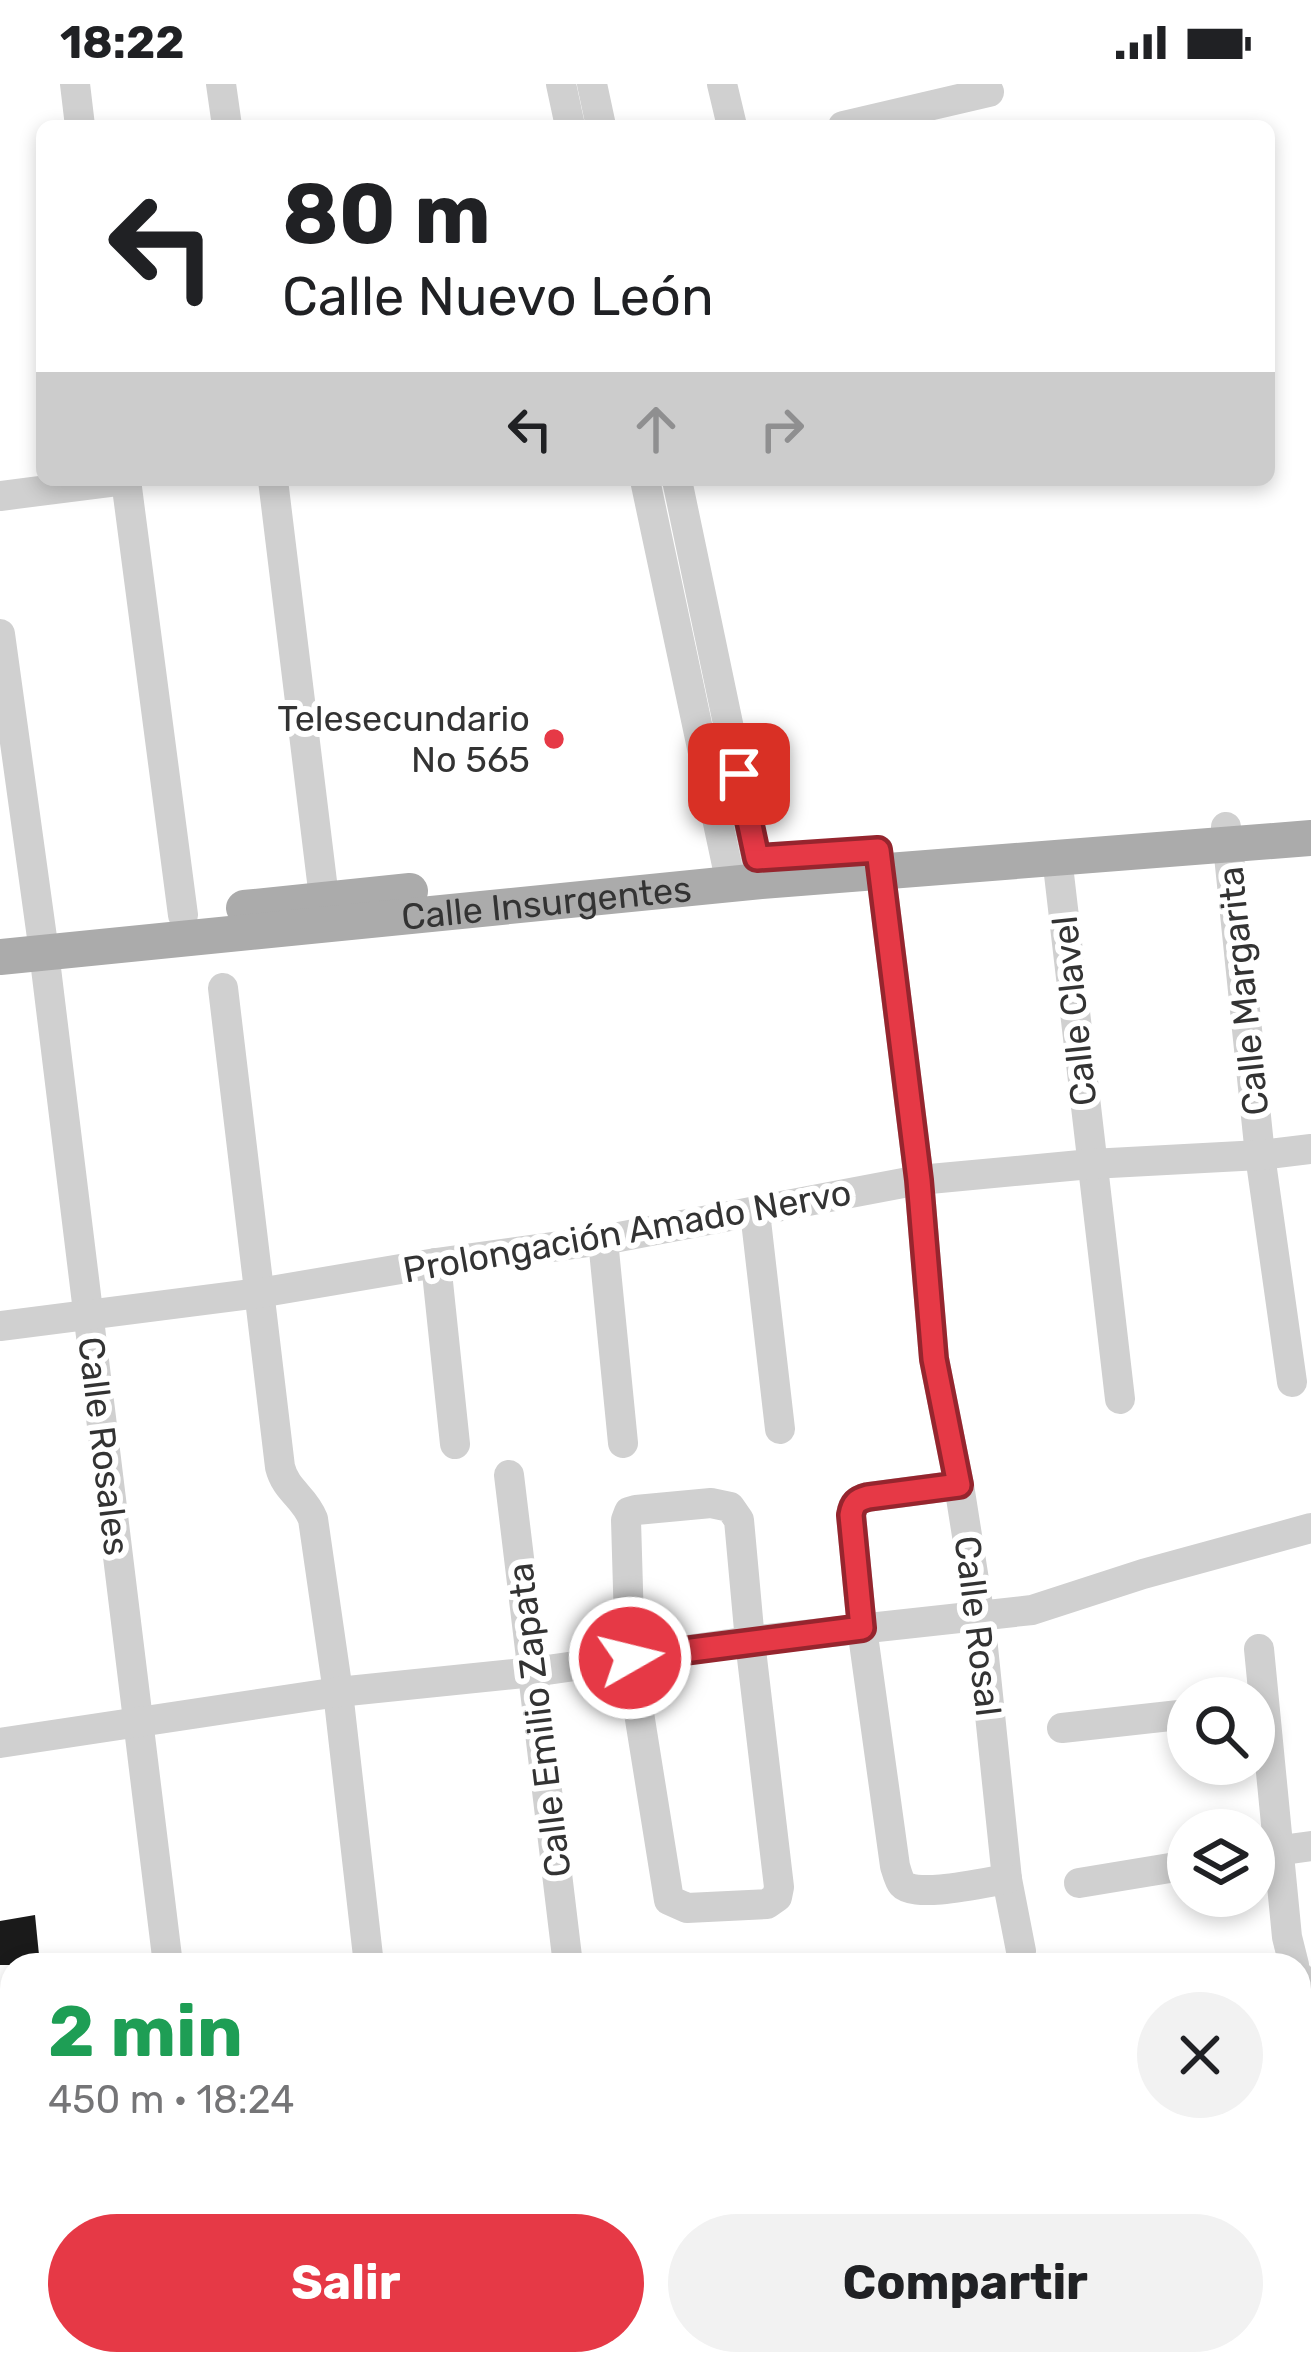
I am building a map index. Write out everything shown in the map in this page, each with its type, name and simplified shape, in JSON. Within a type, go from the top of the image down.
[{"type":"main road","name":"Calle Insurgentes","points":[[880,861],[1057,857],[1227,836],[1311,819]]},
{"type":"main road","name":"Calle Insurgentes","points":[[0,957],[42,940],[183,915],[324,898],[1227,836],[1311,838]]},
{"type":"main road","name":"Calle Insurgentes","points":[[0,933],[42,940],[744,871]]},
{"type":"street","points":[[75,84],[79,120]]},
{"type":"street","points":[[221,84],[226,120]]},
{"type":"street","points":[[561,84],[569,120]]},
{"type":"street","points":[[592,84],[601,120]]},
{"type":"street","points":[[722,84],[731,120]]},
{"type":"street","points":[[897,84],[923,107]]},
{"type":"street","points":[[868,120],[989,92]]},
{"type":"street","points":[[0,496],[79,486]]},
{"type":"street","points":[[127,486],[183,915]]},
{"type":"street","points":[[274,486],[324,898]]},
{"type":"street","points":[[647,486],[744,871]]},
{"type":"street","points":[[677,486],[744,871]]},
{"type":"street","name":"Calle Rosales","points":[[1,649],[12,806],[42,940],[167,1953]]},
{"type":"street","name":"Calle Margarita","points":[[1227,836],[1260,1155],[1292,1382]]},
{"type":"street","name":"Calle Clavel","points":[[1057,857],[1120,1399]]},
{"type":"street","name":"Calle Rosal","points":[[880,861],[919,1180],[934,1359],[980,1618],[1007,1879],[1022,1951]]},
{"type":"street","points":[[223,988],[280,1468],[285,1484],[313,1519],[368,1953]]},
{"type":"street","name":"Prolongación Amado Nervo","points":[[0,1326],[259,1293],[603,1240],[919,1180],[1311,1149]]},
{"type":"street","points":[[755,1212],[780,1429]]},
{"type":"street","points":[[603,1240],[623,1443]]},
{"type":"street","points":[[436,1263],[455,1444]]},
{"type":"street","name":"Calle Emilio Zapata","points":[[509,1475],[567,1953]]},
{"type":"street","points":[[959,1485],[868,1497],[853,1507],[862,1628],[900,1882],[922,1891],[1007,1879]]},
{"type":"street","points":[[711,1503],[737,1513],[750,1641],[777,1897],[767,1904],[687,1908],[669,1900],[630,1658],[629,1512],[711,1503]]},
{"type":"street","points":[[0,1742],[338,1692],[980,1618],[1060,1603],[1143,1574],[1311,1528]]},
{"type":"street","points":[[1259,1648],[1259,1677]]},
{"type":"street","points":[[1062,1727],[1167,1716]]},
{"type":"street","points":[[1275,1851],[1311,1846]]},
{"type":"street","points":[[1078,1883],[1167,1868]]},
{"type":"street","points":[[1275,1888],[1291,1953]]},
{"type":"building","points":[[35,1915],[39,1953],[0,1953],[0,1921]]},
{"type":"place","name":"Telesecundario No 565","points":[[554,739]]},
{"type":"route","points":[[630,1658],[862,1628],[853,1507],[868,1497],[959,1485],[934,1359],[919,1180],[878,850],[757,858],[739,774]]}]
